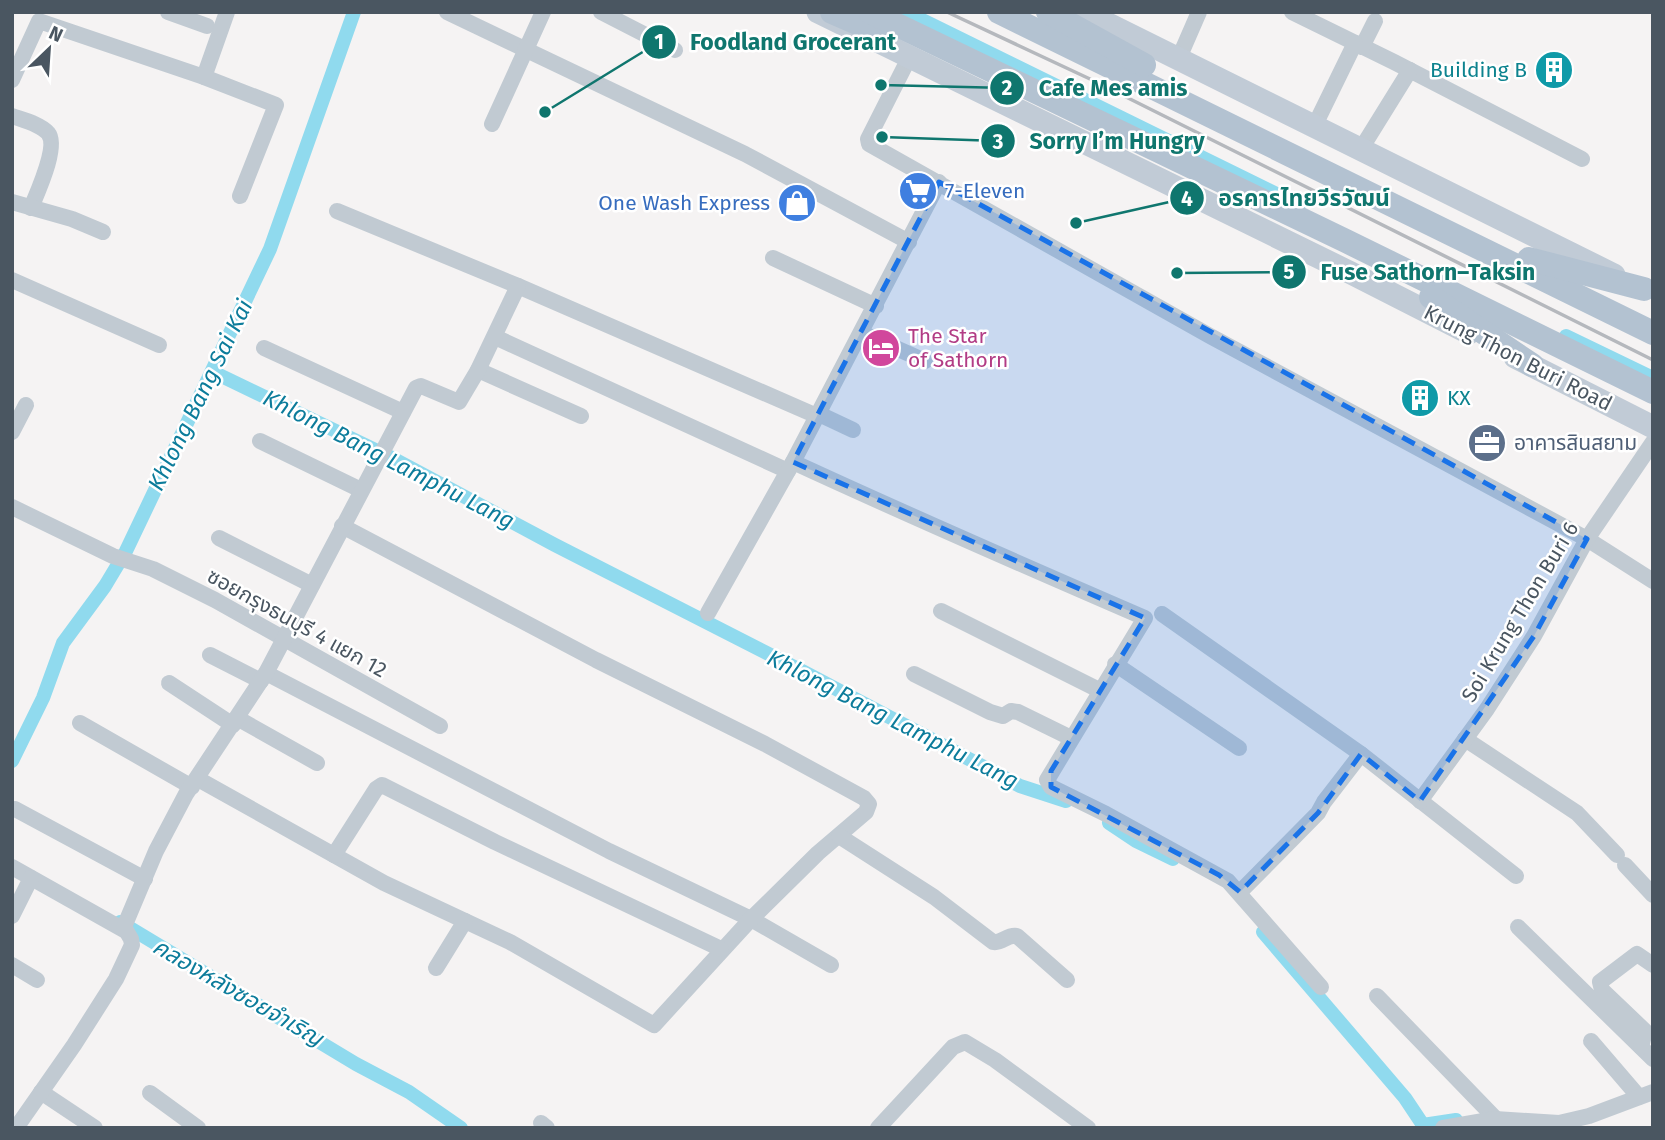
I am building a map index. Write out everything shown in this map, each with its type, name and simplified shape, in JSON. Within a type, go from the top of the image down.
[{"type":"main road","name":"Krung Thon Buri Road","points":[[818,12],[1351,273],[1653,427]]},
{"type":"main road","points":[[832,12],[996,81],[1074,110]]},
{"type":"main road","name":"Krung Thon Buri Road","points":[[870,12],[1653,392]]},
{"type":"main road","points":[[999,12],[1653,333]]},
{"type":"main road","points":[[1048,12],[1162,76],[1259,139]]},
{"type":"main road","points":[[1084,12],[1648,292]]},
{"type":"main road","points":[[1346,241],[1532,365]]},
{"type":"main road","points":[[1480,248],[1648,292]]},
{"type":"street","points":[[168,12],[207,26]]},
{"type":"street","points":[[204,77],[227,12]]},
{"type":"street","points":[[447,12],[745,154],[909,242]]},
{"type":"street","points":[[492,124],[543,12]]},
{"type":"street","points":[[601,12],[675,50]]},
{"type":"street","points":[[1179,58],[1199,12]]},
{"type":"street","points":[[1292,12],[1581,159]]},
{"type":"street","points":[[12,80],[39,22],[204,77],[276,105],[240,196]]},
{"type":"street","points":[[1315,125],[1369,24]]},
{"type":"street","points":[[910,57],[868,142],[1210,336],[1587,539],[1653,582]]},
{"type":"street","points":[[1361,149],[1410,70]]},
{"type":"street","points":[[12,116],[48,133],[52,141],[49,160],[32,208]]},
{"type":"street","points":[[708,613],[791,467],[939,182]]},
{"type":"street","points":[[12,202],[72,219],[103,232]]},
{"type":"street","points":[[337,211],[853,430]]},
{"type":"street","points":[[773,258],[876,306]]},
{"type":"street","points":[[12,279],[159,345]]},
{"type":"street","points":[[16,1128],[117,979],[132,945],[126,924],[156,851],[195,783],[264,677],[402,412],[418,386],[459,402],[495,337],[518,286]]},
{"type":"street","points":[[862,333],[925,362]]},
{"type":"street","points":[[495,337],[1145,618],[1047,780],[1051,787],[1219,875],[1240,892],[1321,987]]},
{"type":"street","points":[[264,348],[402,412]]},
{"type":"street","points":[[478,370],[581,416]]},
{"type":"street","points":[[12,432],[26,404]]},
{"type":"street","points":[[260,441],[361,490]]},
{"type":"street","name":"Soi Krung Thon Buri 6","points":[[1420,801],[1534,636],[1587,539],[1653,442]]},
{"type":"street","name":"ซอยกรุงธนบุรี 4 แยก 12","points":[[12,507],[113,556],[130,561],[215,600],[440,726]]},
{"type":"street","points":[[80,723],[384,883],[521,948],[654,1025],[721,949],[866,812],[869,804],[867,800],[765,744],[596,660],[342,526]]},
{"type":"street","points":[[219,538],[312,585]]},
{"type":"street","points":[[941,611],[1099,690]]},
{"type":"street","points":[[1162,614],[1361,754],[1516,876]]},
{"type":"street","points":[[210,655],[264,677],[597,845],[751,919],[831,965]]},
{"type":"street","points":[[1115,664],[1239,748]]},
{"type":"street","points":[[914,674],[990,712],[1003,716],[1011,711],[1018,712],[1071,738]]},
{"type":"street","points":[[169,683],[235,722],[317,763]]},
{"type":"street","points":[[1465,739],[1577,813],[1653,895]]},
{"type":"street","points":[[1240,892],[1318,813],[1361,754]]},
{"type":"street","points":[[334,855],[376,789],[382,785],[495,842],[721,949]]},
{"type":"street","points":[[15,809],[145,880]]},
{"type":"street","points":[[839,836],[934,897],[993,942],[997,943],[1012,935],[1017,936],[1067,980]]},
{"type":"street","points":[[12,867],[126,924]]},
{"type":"street","points":[[12,916],[31,878]]},
{"type":"street","points":[[436,968],[465,921]]},
{"type":"street","points":[[1518,927],[1647,1053]]},
{"type":"street","points":[[1647,1053],[1645,1031],[1602,990],[1600,982],[1637,954],[1653,965]]},
{"type":"street","points":[[12,965],[37,981]]},
{"type":"street","points":[[1377,996],[1491,1121]]},
{"type":"street","points":[[1443,1128],[1491,1121],[1559,1125],[1646,1094],[1591,1041]]},
{"type":"street","points":[[878,1128],[953,1046],[965,1042],[995,1060],[1088,1128]]},
{"type":"street","points":[[41,1092],[95,1128]]},
{"type":"street","points":[[150,1093],[198,1128]]},
{"type":"highlighted area","points":[[939,182],[1587,539],[1534,636],[1420,801],[1361,754],[1318,813],[1240,892],[1219,875],[1051,787],[1051,771],[1145,618],[793,462]]},
{"type":"waterway","name":"Khlong Bang Sai Kai","points":[[12,761],[43,698],[63,643],[105,586],[126,551],[270,249],[354,12]]},
{"type":"waterway","points":[[906,12],[1299,205]]},
{"type":"waterway","points":[[1566,336],[1653,378]]},
{"type":"waterway","name":"Khlong Bang Lamphu Lang","points":[[213,372],[390,457],[1020,786],[1066,801]]},
{"type":"waterway","name":"Khlong Bang Lamphu Lang","points":[[1109,823],[1136,841],[1173,859]]},
{"type":"waterway","name":"คลองหลังซอยจำเริญ","points":[[120,922],[356,1064],[409,1092],[461,1128]]},
{"type":"waterway","name":"Khlong Bang Lamphu Lang","points":[[1263,932],[1405,1098],[1423,1125],[1456,1120]]},
{"type":"railway","points":[[947,12],[1090,79],[1653,360]]},
{"type":"place","name":"Building B","points":[[1554,70]]},
{"type":"place","name":"Cafe Mes amis","points":[[881,85]]},
{"type":"place","name":"Foodland Grocerant","points":[[545,112]]},
{"type":"place","name":"Sorry I’m Hungry","points":[[882,137]]},
{"type":"place","name":"7-Eleven","points":[[918,191]]},
{"type":"place","name":"One Wash Express","points":[[797,203]]},
{"type":"place","name":"อรคารไทยวีรวัฒน์","points":[[1076,223]]},
{"type":"place","name":"Fuse Sathorn–Taksin","points":[[1177,273]]},
{"type":"place","name":"The Star of Sathorn","points":[[881,348]]},
{"type":"place","name":"KX","points":[[1420,398]]},
{"type":"place","name":"อาคารสินสยาม","points":[[1487,443]]}]
